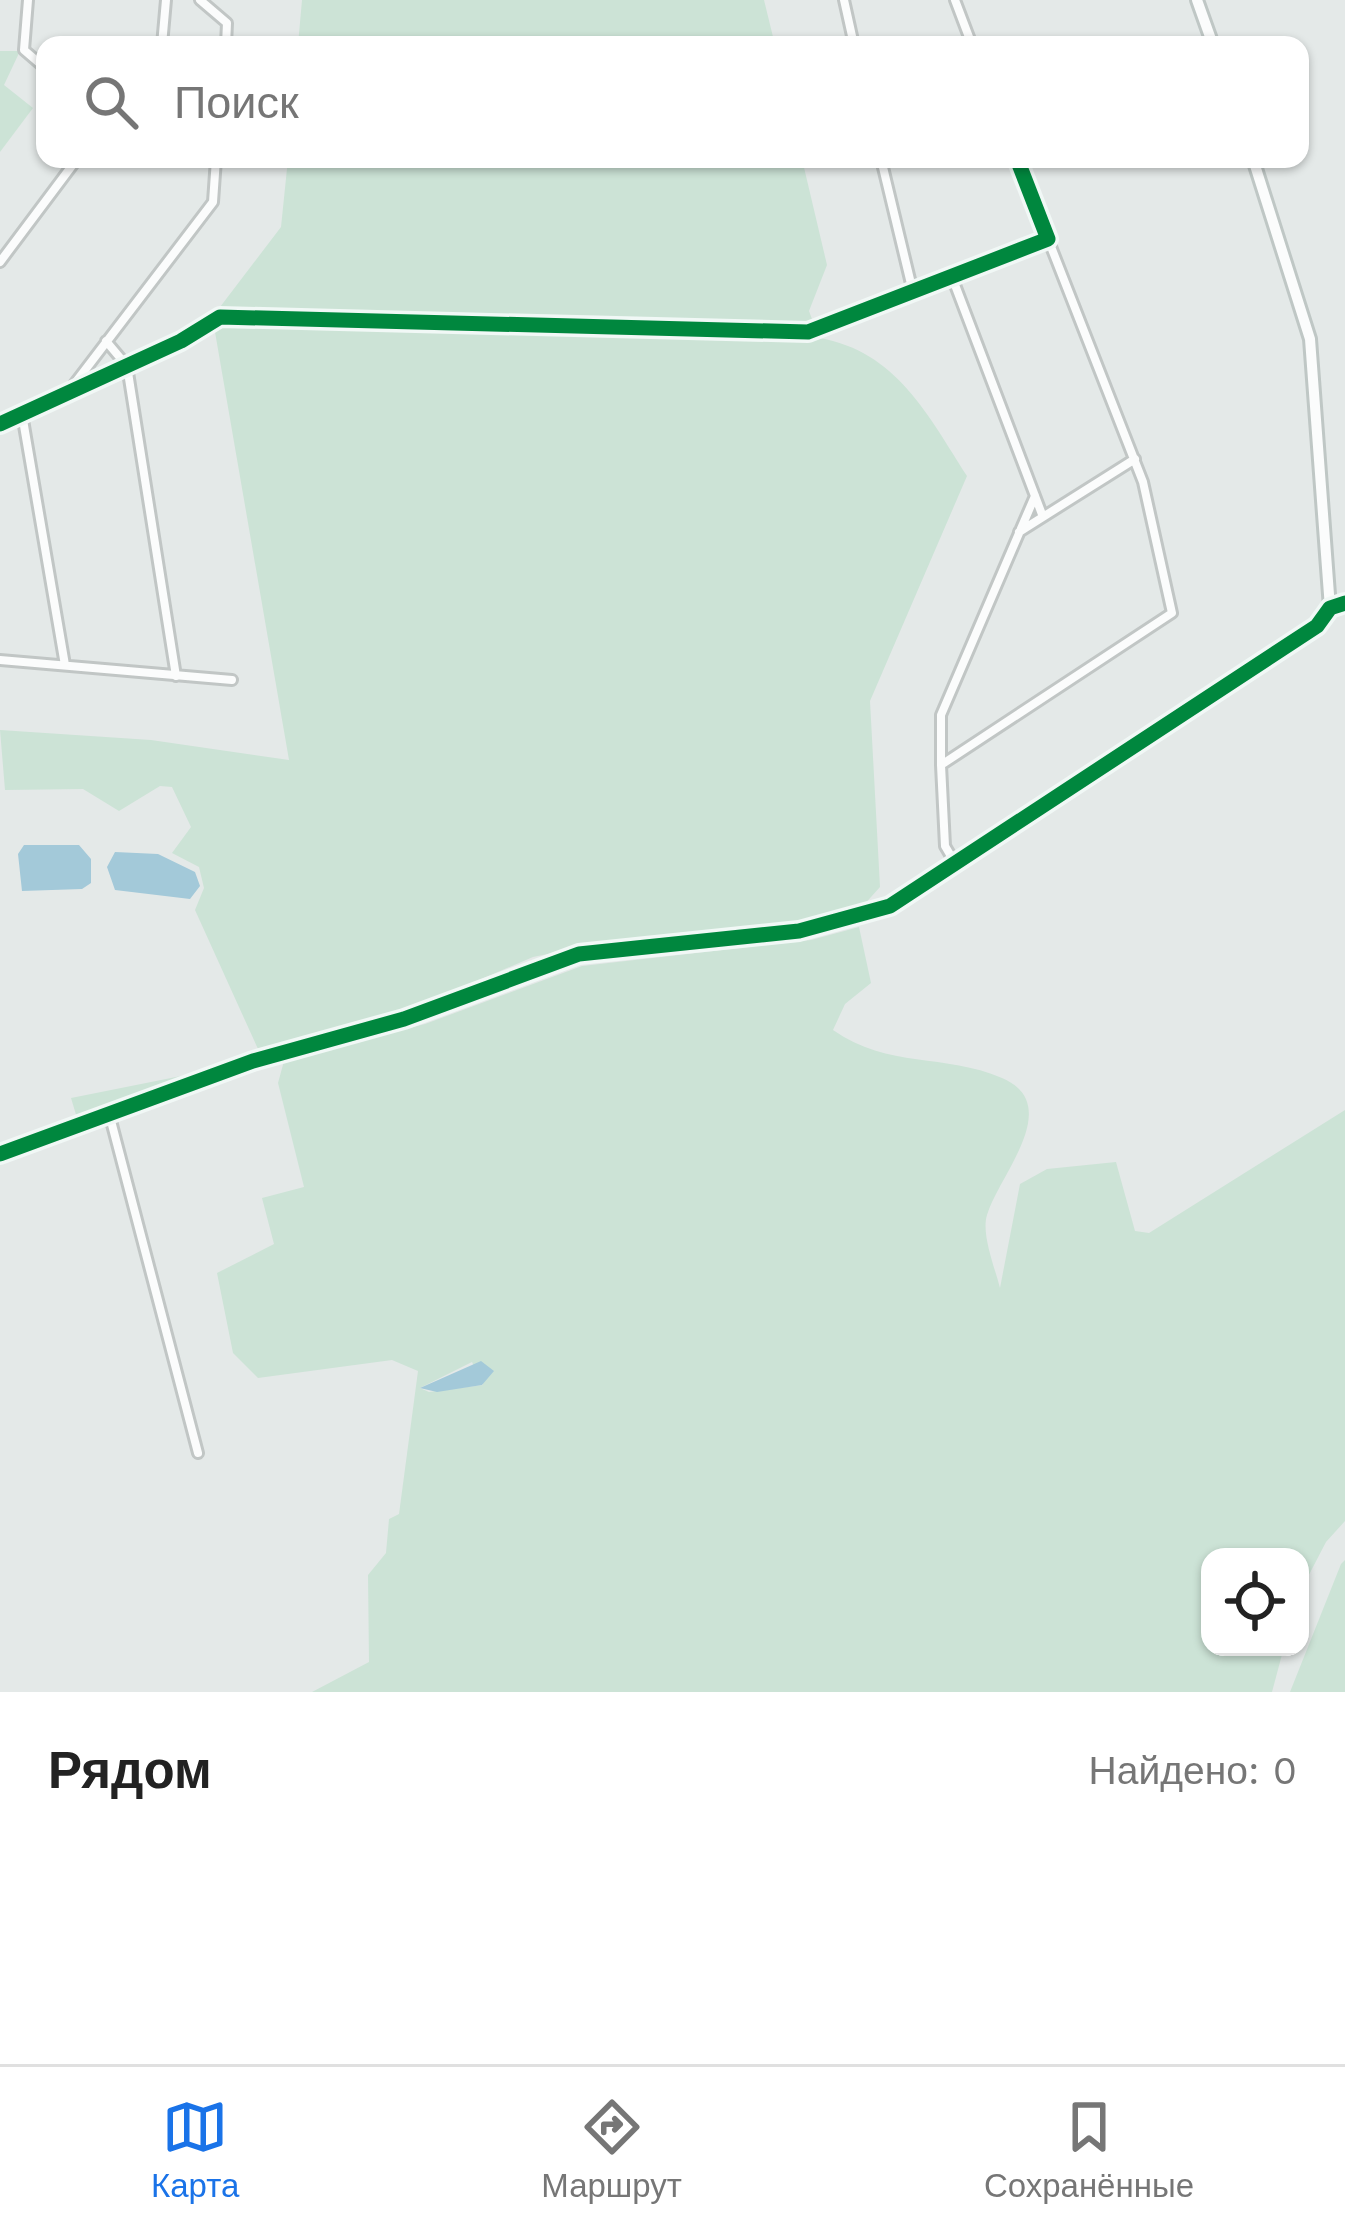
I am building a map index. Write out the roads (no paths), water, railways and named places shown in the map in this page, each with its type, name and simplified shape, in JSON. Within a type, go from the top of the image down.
[{"type":"street","points":[[28,0],[24,50],[36,60]]},
{"type":"street","points":[[163,36],[166,0]]},
{"type":"street","points":[[200,0],[227,23],[226,36]]},
{"type":"street","points":[[844,0],[852,36]]},
{"type":"street","points":[[955,0],[969,36]]},
{"type":"street","points":[[1197,0],[1211,36]]},
{"type":"street","points":[[0,262],[70,168]]},
{"type":"street","points":[[67,393],[213,202],[215,168]]},
{"type":"street","points":[[883,168],[913,292]]},
{"type":"street","points":[[940,765],[1172,613],[1135,459],[1020,168]]},
{"type":"street","points":[[1256,168],[1310,339],[1330,608]]},
{"type":"street","points":[[0,424],[220,317],[801,333],[1048,239]]},
{"type":"street","points":[[952,277],[1043,517]]},
{"type":"street","points":[[106,341],[127,366],[176,676]]},
{"type":"street","points":[[22,414],[65,665]]},
{"type":"street","points":[[1019,532],[1135,459]]},
{"type":"street","points":[[956,863],[945,846],[941,715],[1035,496]]},
{"type":"street","points":[[0,1154],[110,1118],[253,1061],[404,1019],[579,954],[743,939],[863,916],[910,895],[1317,626],[1330,608],[1345,603]]},
{"type":"street","points":[[0,660],[232,680]]},
{"type":"street","points":[[110,1118],[198,1454]]},
{"type":"water","points":[[24,845],[79,845],[91,859],[91,883],[82,889],[22,891],[18,854]]},
{"type":"water","points":[[115,852],[158,854],[195,872],[200,886],[190,899],[115,890],[107,867]]},
{"type":"water","points":[[481,1361],[494,1371],[482,1385],[437,1392],[420,1388]]}]
